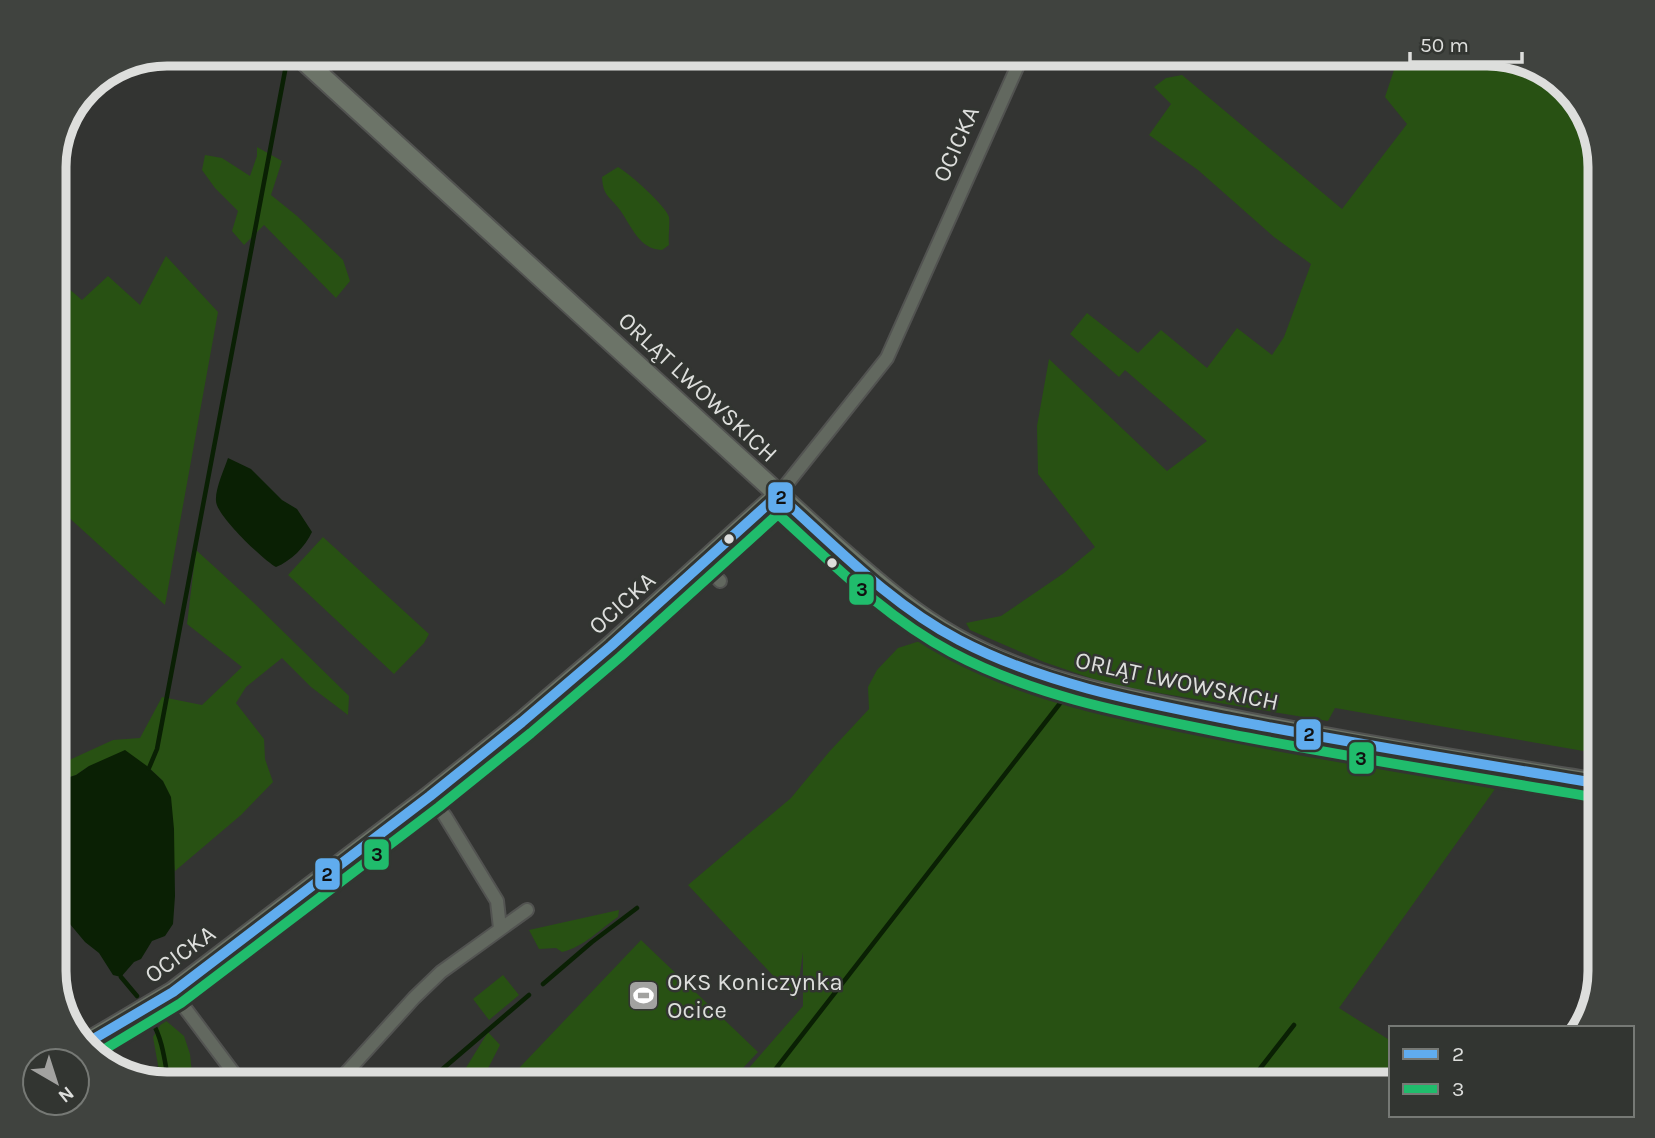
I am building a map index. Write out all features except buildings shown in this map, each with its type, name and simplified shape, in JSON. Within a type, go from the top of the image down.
[{"type":"street","name":"ORLĄT LWOWSKICH","points":[[311,67],[837,548],[905,605],[956,639],[1030,672],[1128,699],[1259,725],[1588,782]]},
{"type":"street","name":"OCICKA","points":[[93,1039],[173,992],[430,796],[522,722],[778,495],[887,358],[1017,67]]},
{"type":"street","points":[[704,563],[720,581]]},
{"type":"street","points":[[430,796],[497,901],[500,928]]},
{"type":"street","points":[[347,1072],[441,972],[527,910]]},
{"type":"street","points":[[173,992],[233,1072]]},
{"type":"green space","points":[[1395,67],[1501,67],[1526,74],[1544,83],[1559,96],[1575,117],[1585,141],[1588,154],[1588,752],[1335,708],[1328,721],[1135,689],[1102,682],[1044,662],[970,630],[966,623],[1001,616],[1064,573],[1095,547],[1038,474],[1037,426],[1049,359],[1167,471],[1207,441],[1125,370],[1119,377],[1070,334],[1087,313],[1138,353],[1161,330],[1207,368],[1237,328],[1272,355],[1284,337],[1311,264],[1274,237],[1198,170],[1149,135],[1171,104],[1154,87],[1166,78],[1182,75],[1342,209],[1407,124],[1385,97]]},
{"type":"green space","points":[[257,147],[282,161],[271,195],[343,260],[350,281],[336,298],[264,225],[244,245],[232,231],[238,211],[215,188],[202,170],[205,155],[222,158],[250,176],[257,156]]},
{"type":"green space","points":[[618,167],[646,190],[669,217],[669,245],[662,250],[647,246],[642,241],[605,193],[602,177]]},
{"type":"green space","points":[[166,256],[218,312],[165,605],[67,516],[67,287],[82,300],[108,276],[140,305]]},
{"type":"green space","points":[[323,537],[429,634],[424,643],[394,674],[288,575]]},
{"type":"green space","points":[[196,550],[349,696],[348,715],[311,687],[282,658],[246,687],[236,703],[264,739],[265,759],[273,782],[241,815],[175,871],[163,781],[147,766],[89,766],[67,778],[67,761],[113,740],[140,738],[162,697],[202,705],[242,667],[187,624]]},
{"type":"green space","points":[[926,639],[1001,679],[1075,704],[1285,750],[1495,789],[1339,1008],[1389,1040],[1389,1072],[745,1072],[803,1006],[803,952],[796,1000],[688,885],[791,798],[869,709],[868,687],[877,670],[898,648]]},
{"type":"green space","points":[[619,910],[618,917],[592,937],[562,952],[556,948],[539,949],[529,930]]},
{"type":"green space","name":"OKS Koniczynka Ocice","points":[[641,940],[758,1052],[739,1072],[515,1072]]},
{"type":"green space","points":[[503,975],[519,995],[489,1020],[473,999]]},
{"type":"green space","points":[[164,1019],[184,1036],[192,1072],[159,1071],[153,1037]]},
{"type":"green space","points":[[488,1032],[500,1045],[486,1072],[463,1072]]},
{"type":"shaded area","points":[[228,458],[251,469],[282,500],[297,509],[312,532],[297,553],[276,567],[241,537],[218,508],[217,491]]},
{"type":"shaded area","points":[[125,750],[163,781],[171,797],[174,829],[173,924],[165,936],[152,941],[141,959],[134,962],[121,977],[113,975],[99,953],[85,942],[67,921],[67,778]]},
{"type":"waterway","points":[[149,768],[157,749],[286,67]]},
{"type":"waterway","points":[[773,1072],[1065,697]]},
{"type":"waterway","points":[[543,984],[637,908]]},
{"type":"waterway","points":[[121,977],[137,996]]},
{"type":"waterway","points":[[439,1072],[529,995]]},
{"type":"waterway","points":[[152,1022],[161,1044],[167,1072]]},
{"type":"waterway","points":[[1257,1072],[1294,1025]]},
{"type":"transit line","name":"2","points":[[93,1039],[173,992],[430,796],[611,646],[778,495],[886,592],[934,626],[1024,669],[1092,690],[1196,713],[1588,782]]},
{"type":"transit line","name":"3","points":[[104,1049],[181,1003],[439,807],[620,657],[778,514],[860,588],[904,623],[951,652],[1018,682],[1087,703],[1158,720],[1588,796]]},
{"type":"place","name":"OKS Koniczynka Ocice","points":[[644,996]]}]
